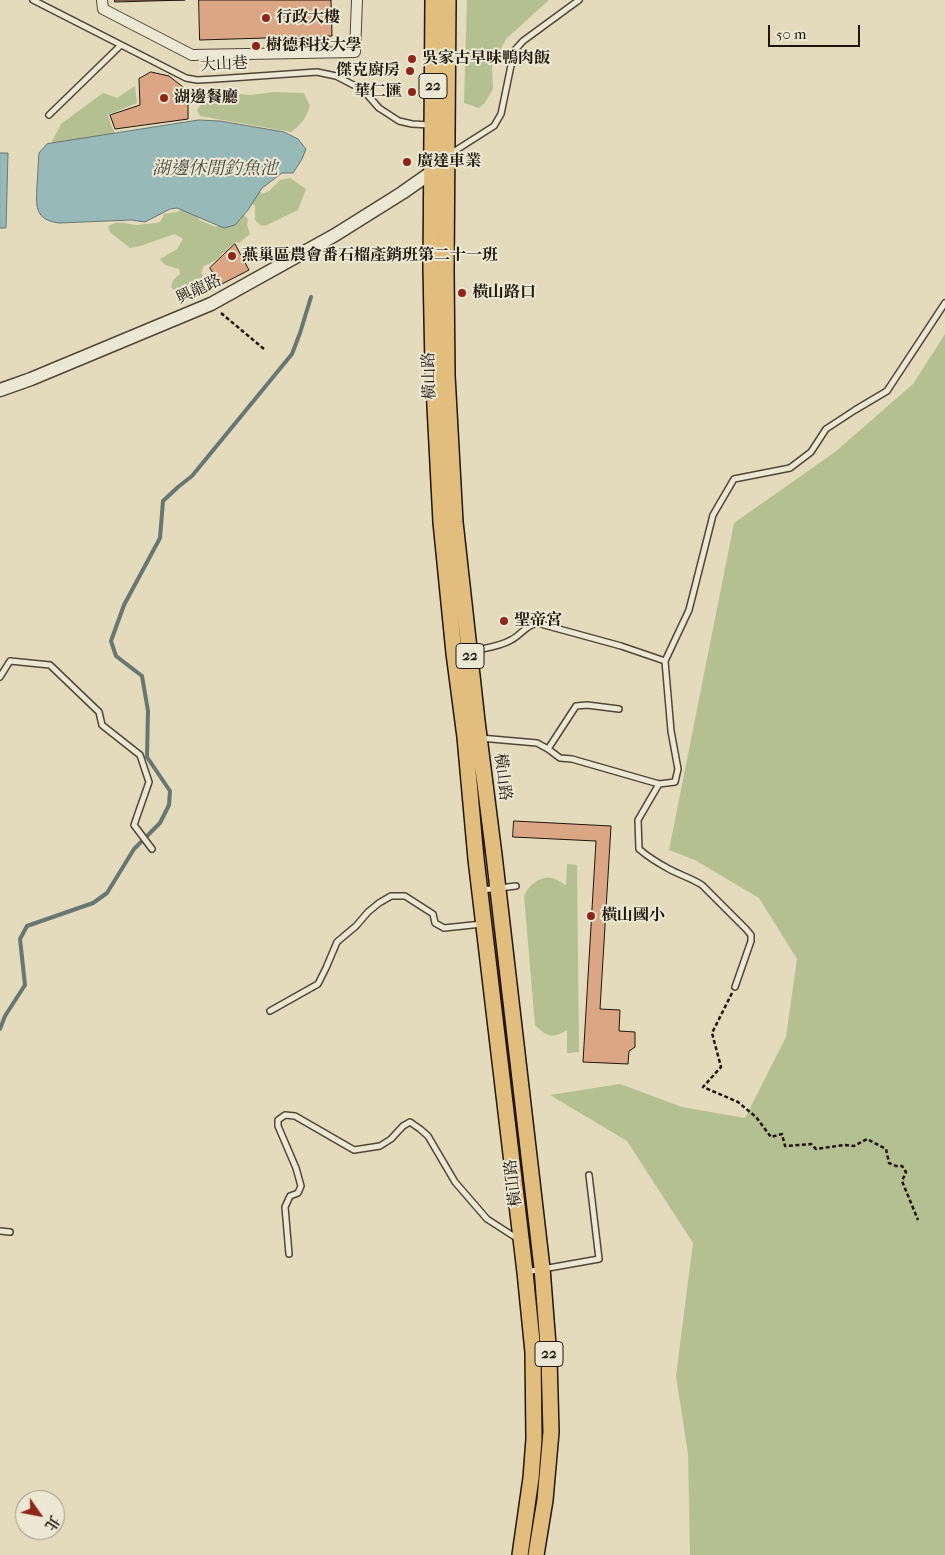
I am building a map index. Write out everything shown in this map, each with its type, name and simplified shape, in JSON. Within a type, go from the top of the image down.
[{"type":"main road","name":"橫山路","points":[[432,0],[440,126],[446,157],[447,375],[455,522],[470,652],[472,737],[480,890],[522,1241],[533,1352],[534,1439],[532,1478],[520,1555]]},
{"type":"main road","name":"橫山路","points":[[448,0],[440,126],[432,172],[431,268],[441,522],[454,653],[472,737],[498,888],[542,1268],[549,1358],[551,1432],[545,1500],[536,1555]]},
{"type":"street","points":[[102,0],[103,9],[192,55],[355,52],[357,0]]},
{"type":"street","name":"興龍路","points":[[0,390],[31,379],[211,304],[335,235],[432,172],[446,157]]},
{"type":"lane","name":"大山巷","points":[[33,0],[186,78],[216,79],[317,72],[336,76],[363,90],[378,108],[399,121],[440,126]]},
{"type":"lane","points":[[446,157],[494,126],[501,114],[514,51],[523,41],[579,0]]},
{"type":"lane","points":[[48,115],[121,45]]},
{"type":"lane","points":[[472,737],[537,744],[560,758],[572,759],[659,784],[675,782],[678,769],[671,731],[665,661],[689,610],[713,515],[734,479],[790,468],[811,452],[826,430],[887,391],[945,303]]},
{"type":"lane","points":[[454,653],[470,652],[500,644],[511,640],[531,624],[537,623],[621,646],[665,661]]},
{"type":"lane","points":[[0,678],[10,662],[50,665],[99,712],[102,725],[140,754],[150,782],[134,825],[152,849]]},
{"type":"lane","points":[[548,749],[576,706],[587,705],[619,708]]},
{"type":"lane","points":[[659,784],[638,820],[639,849],[669,869],[702,885],[751,935],[751,941],[735,987]]},
{"type":"lane","points":[[480,890],[516,886]]},
{"type":"lane","points":[[270,1011],[318,984],[337,942],[356,926],[368,912],[391,896],[405,896],[419,904],[433,914],[435,923],[444,928],[483,923]]},
{"type":"lane","points":[[290,1254],[285,1207],[290,1196],[298,1193],[301,1186],[296,1168],[278,1126],[278,1120],[285,1115],[295,1116],[354,1150],[380,1146],[391,1139],[402,1126],[410,1122],[428,1136],[455,1182],[487,1219],[522,1241]]},
{"type":"lane","points":[[525,1272],[599,1259],[589,1175]]},
{"type":"lane","points":[[0,1231],[10,1232]]},
{"type":"path","points":[[211,304],[264,350]]},
{"type":"path","points":[[735,987],[712,1033],[721,1067],[703,1087],[738,1102],[756,1117],[771,1138],[782,1134],[785,1146],[811,1144],[816,1149],[844,1145],[854,1146],[867,1139],[886,1149],[889,1164],[902,1166],[906,1172],[902,1181],[918,1220]]},
{"type":"green space","points":[[467,0],[549,0],[506,39],[492,65],[493,89],[485,103],[479,108],[464,103]]},
{"type":"green space","points":[[135,86],[137,103],[108,115],[116,135],[47,151],[61,124],[103,93],[117,98]]},
{"type":"green space","points":[[210,92],[251,95],[273,92],[304,93],[310,106],[303,121],[291,132],[200,116],[197,110]]},
{"type":"green space","points":[[290,178],[306,189],[298,210],[265,226],[260,225],[255,220],[255,205],[247,202],[255,186],[262,194],[269,191],[280,180]]},
{"type":"green space","points":[[188,207],[197,213],[199,220],[216,227],[242,213],[248,219],[247,225],[250,234],[239,243],[235,242],[216,260],[204,266],[201,273],[207,281],[198,292],[181,297],[171,287],[173,280],[180,274],[179,269],[165,265],[160,259],[177,249],[183,239],[175,234],[142,246],[130,248],[111,233],[108,227],[115,223],[135,225],[160,222],[164,214],[177,212]]},
{"type":"green space","points":[[945,334],[945,1555],[690,1555],[688,1454],[676,1376],[693,1243],[627,1141],[550,1095],[620,1084],[682,1107],[745,1118],[786,1037],[797,959],[759,898],[695,860],[669,850],[734,523],[835,452],[913,384]]},
{"type":"green space","points":[[567,864],[577,865],[579,1052],[567,1053],[567,1030],[554,1036],[543,1032],[535,1025],[524,896],[531,885],[543,878],[554,879],[566,885]]},
{"type":"water","name":"湖邊休閒釣魚池","points":[[199,120],[220,121],[284,132],[298,139],[306,149],[293,173],[282,173],[262,188],[248,210],[235,225],[224,228],[177,208],[170,209],[145,222],[131,220],[59,223],[45,219],[38,210],[36,199],[39,153],[47,144]]},
{"type":"water","points":[[0,153],[8,153],[6,228],[0,228]]},
{"type":"building","points":[[115,0],[185,0],[115,2]]},
{"type":"building","name":"行政大樓","points":[[199,0],[331,0],[332,36],[200,40]]},
{"type":"building","name":"湖邊餐廳","points":[[151,72],[169,76],[188,91],[188,119],[115,129],[110,115],[140,105],[139,79]]},
{"type":"building","name":"燕巢區農會番石榴產銷班第二十一班","points":[[235,244],[249,270],[220,285],[210,268]]},
{"type":"building","points":[[514,821],[611,826],[600,1009],[620,1010],[619,1031],[635,1032],[635,1047],[629,1051],[628,1064],[583,1062],[596,841],[513,837]]},
{"type":"waterway","points":[[0,1029],[5,1016],[25,985],[20,939],[27,926],[93,903],[107,893],[134,849],[160,823],[169,805],[170,791],[147,757],[148,711],[142,676],[116,656],[111,641],[124,605],[160,538],[163,501],[192,476],[292,354],[311,297]]},
{"type":"place","name":"行政大樓","points":[[266,18]]},
{"type":"place","name":"樹德科技大學","points":[[256,46]]},
{"type":"place","name":"吳家古早味鴨肉飯","points":[[412,59]]},
{"type":"place","name":"傑克廚房","points":[[410,71]]},
{"type":"place","name":"華仁匯","points":[[412,92]]},
{"type":"place","name":"湖邊餐廳","points":[[164,98]]},
{"type":"place","name":"廣達車業","points":[[407,162]]},
{"type":"place","name":"燕巢區農會番石榴產銷班第二十一班","points":[[232,256]]},
{"type":"place","name":"橫山路口","points":[[462,293]]},
{"type":"place","name":"聖帝宮","points":[[504,621]]},
{"type":"place","name":"橫山國小","points":[[591,916]]}]
